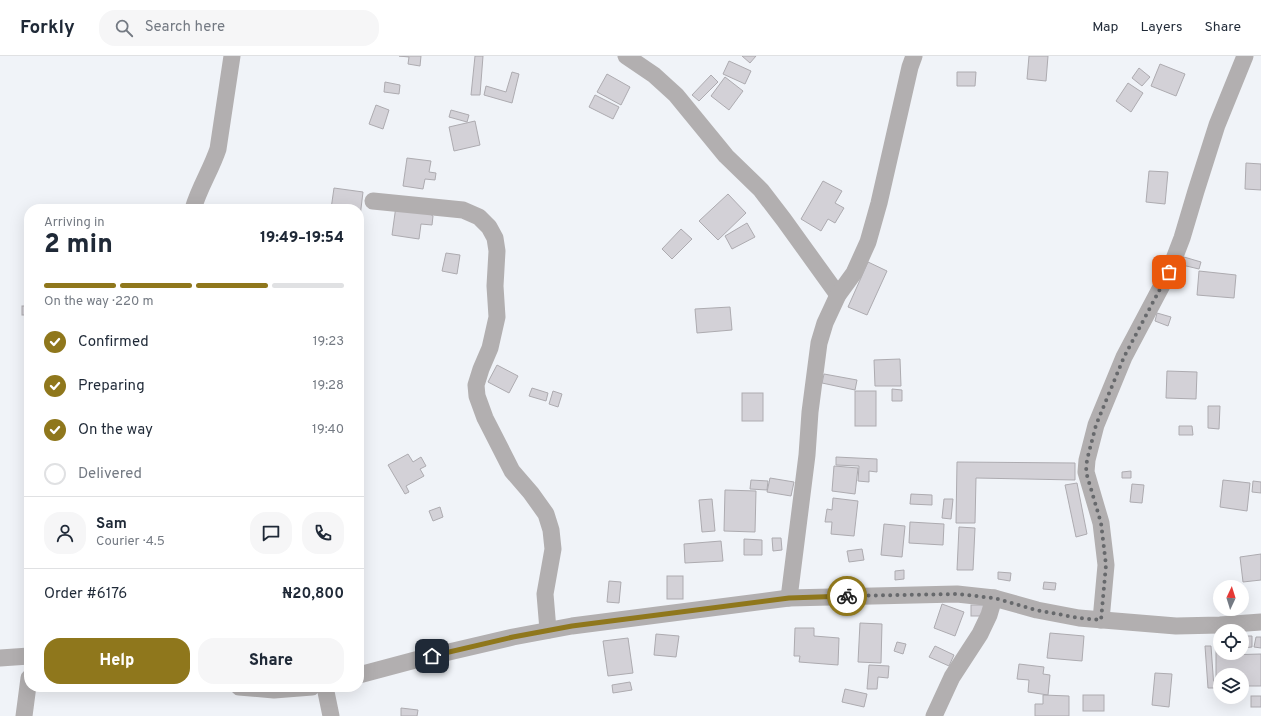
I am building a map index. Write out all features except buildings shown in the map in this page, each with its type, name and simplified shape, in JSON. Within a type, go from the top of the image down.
[{"type":"street","points":[[194,204],[214,162],[218,149],[232,56]]},
{"type":"street","points":[[626,56],[654,75],[676,95],[726,156],[761,190],[838,295]]},
{"type":"street","points":[[789,598],[819,344],[825,323],[838,295],[854,273],[868,242],[879,203],[910,67],[914,56]]},
{"type":"street","points":[[1101,620],[1106,565],[1101,523],[1086,472],[1088,453],[1096,425],[1124,357],[1169,272],[1182,238],[1217,125],[1245,56]]},
{"type":"street","points":[[373,201],[463,210],[479,217],[489,227],[495,238],[497,251],[495,286],[497,317],[490,348],[476,386],[476,396],[512,471],[531,493],[546,514],[552,530],[553,550],[545,594],[548,630]]},
{"type":"street","points":[[364,674],[419,659],[548,630],[789,598],[957,594],[994,598],[1044,611],[1079,618],[1176,626],[1261,622]]},
{"type":"street","points":[[934,716],[952,677],[980,634],[994,598]]},
{"type":"street","points":[[988,615],[1012,603]]},
{"type":"street","points":[[0,658],[24,656]]},
{"type":"street","points":[[24,716],[27,692]]},
{"type":"street","points":[[326,692],[331,716]]},
{"type":"way so far","points":[[847,596],[957,594],[994,598],[1036,610],[1079,618],[1101,620],[1106,565],[1101,523],[1086,472],[1087,460],[1096,425],[1124,357],[1169,272]]},
{"type":"route","points":[[432,656],[513,637],[572,626],[789,598],[847,596]]}]
